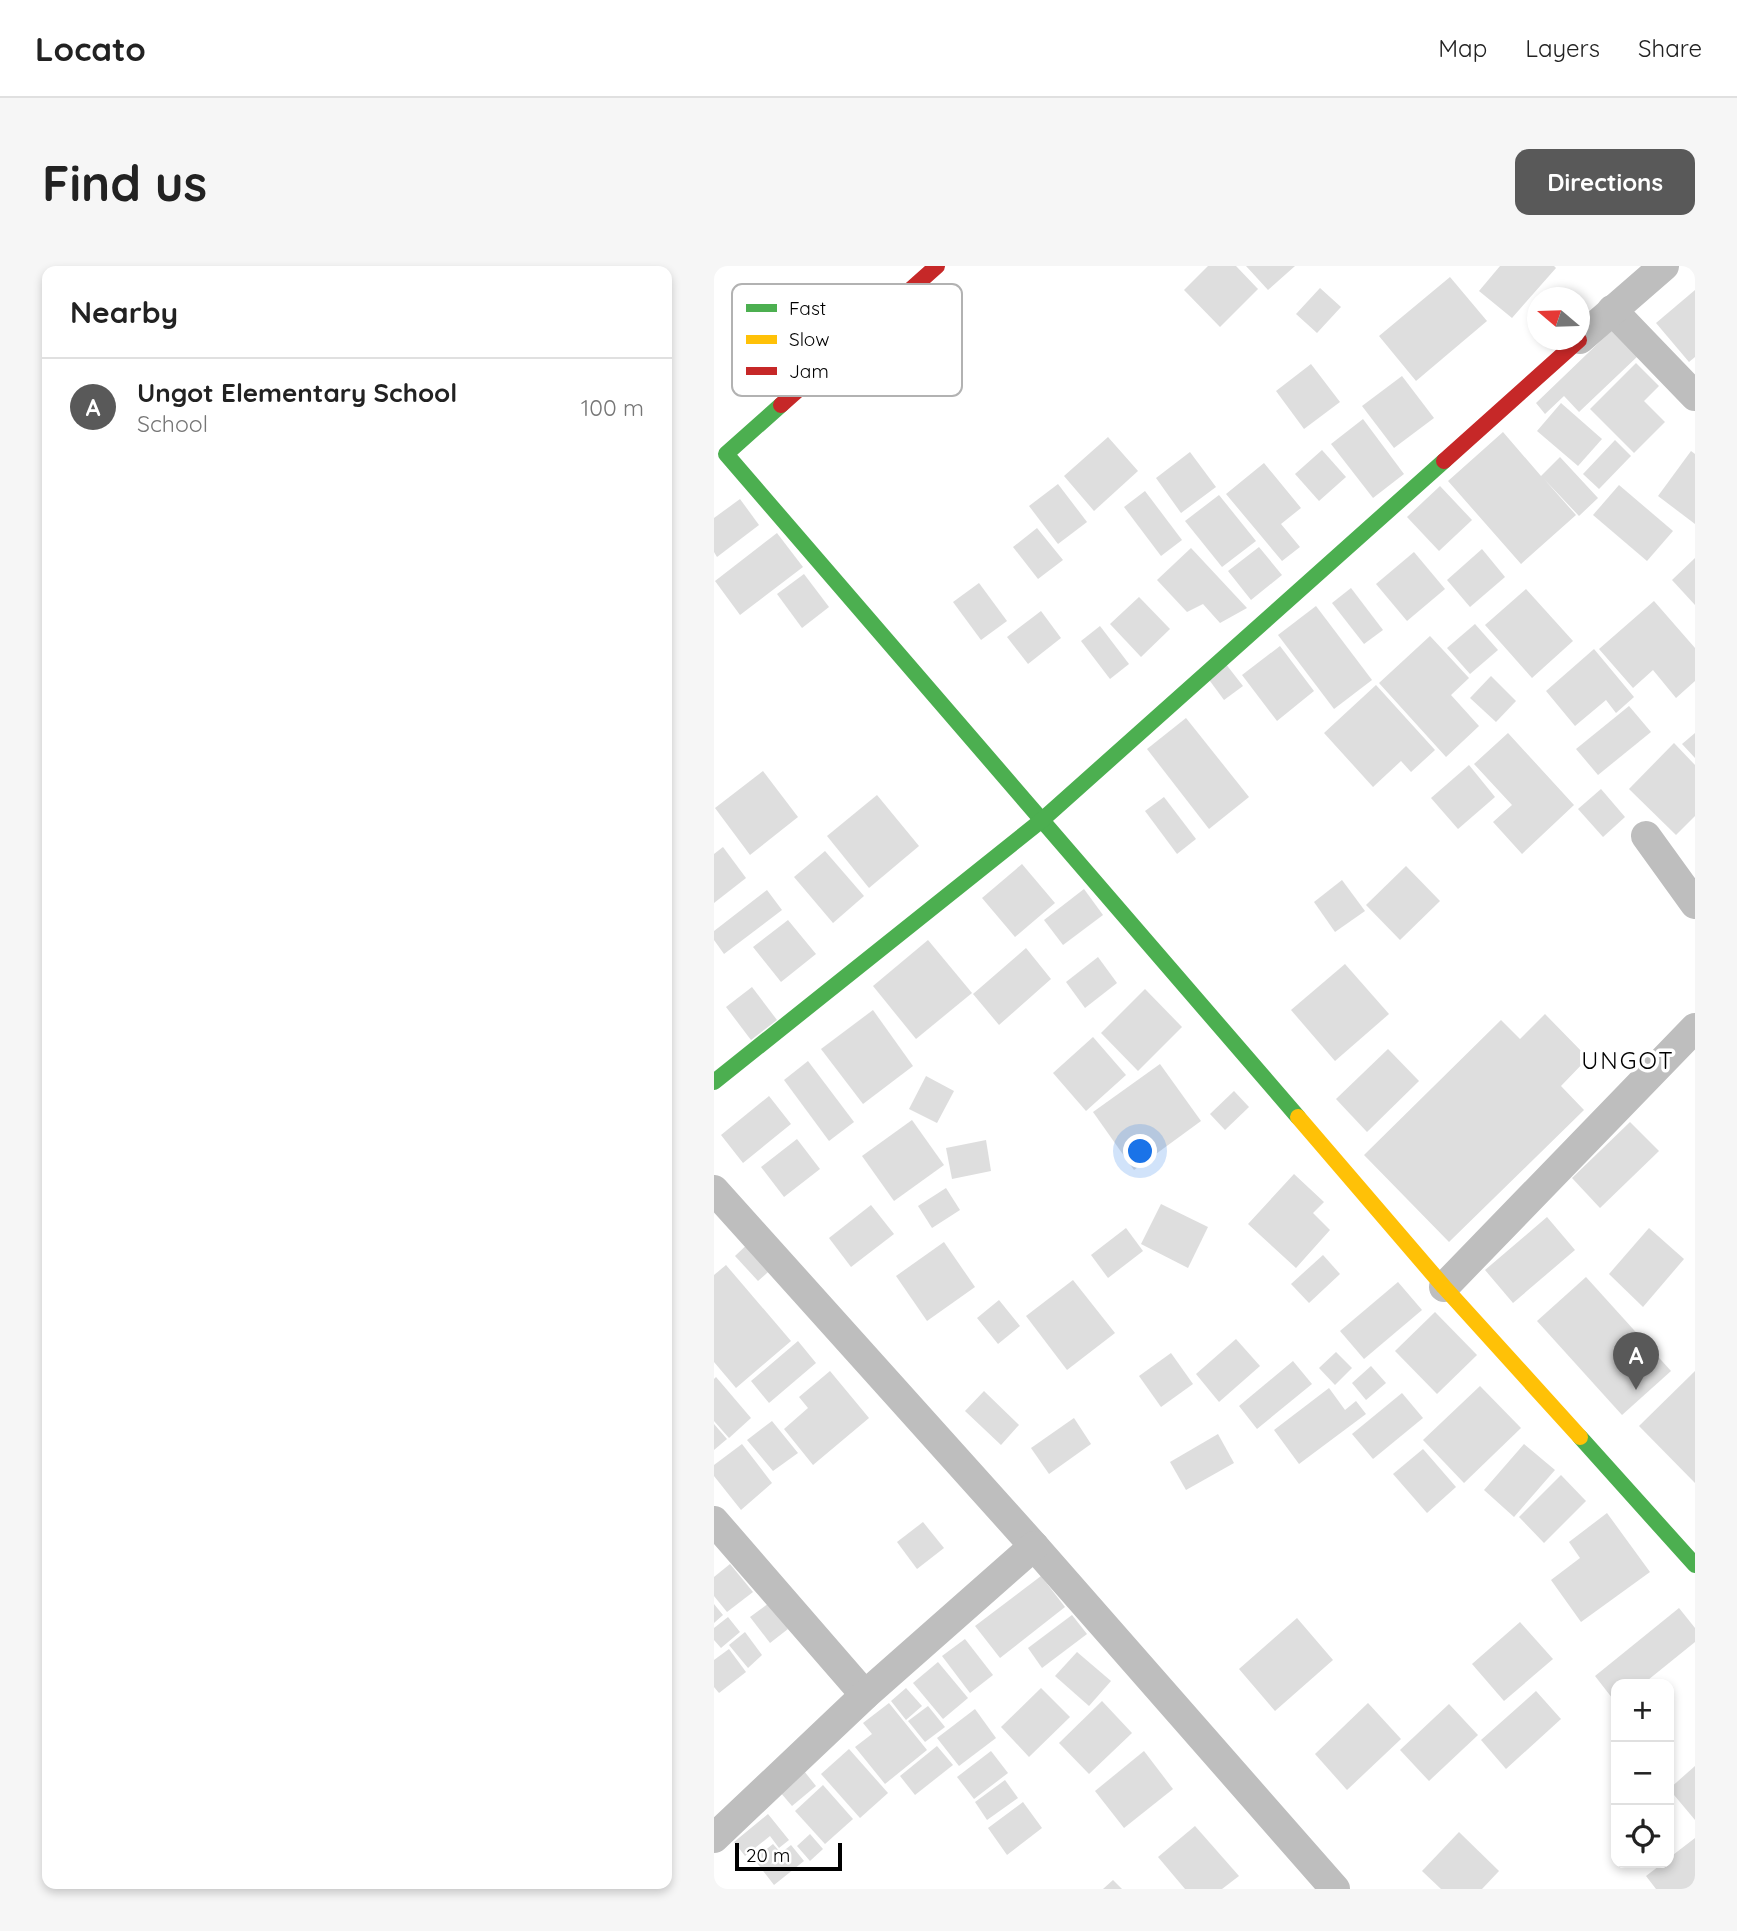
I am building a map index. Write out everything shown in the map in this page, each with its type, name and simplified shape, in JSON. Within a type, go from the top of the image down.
[{"type":"street","points":[[916,284],[937,266]]},
{"type":"street","points":[[1590,329],[1664,266]]},
{"type":"street","points":[[1612,310],[1695,396]]},
{"type":"street","points":[[714,1082],[1042,820],[1567,350]]},
{"type":"street","points":[[787,396],[718,456],[1042,820],[1444,1287],[1695,1565]]},
{"type":"street","points":[[1646,836],[1695,904]]},
{"type":"street","points":[[1444,1287],[1695,1028]]},
{"type":"street","points":[[714,1190],[1034,1546],[1335,1889]]},
{"type":"street","points":[[714,1521],[865,1695]]},
{"type":"street","points":[[714,1838],[865,1695],[1034,1546]]},
{"type":"building","points":[[1208,266],[1236,266],[1258,289],[1220,327],[1184,290]]},
{"type":"building","points":[[1246,266],[1295,266],[1268,290]]},
{"type":"building","points":[[1500,266],[1556,268],[1539,287],[1527,287],[1527,301],[1512,318],[1479,291]]},
{"type":"building","points":[[1450,277],[1487,321],[1416,381],[1379,336]]},
{"type":"building","points":[[1320,288],[1341,307],[1317,333],[1296,314]]},
{"type":"building","points":[[1695,290],[1695,357],[1689,362],[1656,323]]},
{"type":"building","points":[[1613,329],[1639,355],[1579,412],[1564,396],[1545,414],[1536,403]]},
{"type":"building","points":[[1636,363],[1659,386],[1644,401],[1665,422],[1634,453],[1590,409]]},
{"type":"building","points":[[1311,364],[1340,402],[1304,429],[1276,391]]},
{"type":"building","points":[[1402,376],[1434,418],[1394,448],[1362,406]]},
{"type":"building","points":[[1561,403],[1602,439],[1578,466],[1537,431]]},
{"type":"building","points":[[1363,419],[1404,474],[1373,498],[1331,444]]},
{"type":"building","points":[[1503,432],[1541,476],[1560,457],[1598,498],[1579,516],[1544,479],[1576,515],[1521,564],[1448,481]]},
{"type":"building","points":[[1108,437],[1138,471],[1094,511],[1064,476]]},
{"type":"building","points":[[1615,440],[1631,456],[1599,489],[1583,474]]},
{"type":"building","points":[[1322,450],[1346,477],[1319,501],[1295,474]]},
{"type":"building","points":[[1691,451],[1695,454],[1695,524],[1658,496]]},
{"type":"building","points":[[1190,452],[1216,487],[1181,513],[1156,478]]},
{"type":"building","points":[[1264,463],[1301,508],[1281,524],[1300,547],[1282,561],[1226,494]]},
{"type":"building","points":[[1058,484],[1087,522],[1058,544],[1029,506]]},
{"type":"building","points":[[1619,485],[1673,531],[1647,561],[1593,515]]},
{"type":"building","points":[[1440,486],[1472,520],[1439,551],[1407,517]]},
{"type":"building","points":[[1145,491],[1182,540],[1161,556],[1124,507]]},
{"type":"building","points":[[1219,495],[1256,541],[1222,567],[1185,521]]},
{"type":"building","points":[[740,499],[759,525],[717,557],[714,552],[714,518]]},
{"type":"building","points":[[1037,528],[1063,560],[1038,579],[1013,547]]},
{"type":"building","points":[[777,533],[803,567],[740,615],[715,581]]},
{"type":"building","points":[[1259,547],[1282,575],[1251,600],[1228,571]]},
{"type":"building","points":[[1191,548],[1247,608],[1220,623],[1203,604],[1187,612],[1157,580]]},
{"type":"building","points":[[1482,549],[1505,577],[1470,607],[1447,580]]},
{"type":"building","points":[[1414,552],[1445,589],[1407,621],[1376,584]]},
{"type":"building","points":[[1695,558],[1695,605],[1672,580]]},
{"type":"building","points":[[804,574],[829,607],[802,628],[777,594]]},
{"type":"building","points":[[979,583],[1007,621],[981,640],[953,602]]},
{"type":"building","points":[[1351,588],[1383,630],[1364,644],[1332,603]]},
{"type":"building","points":[[1526,589],[1573,641],[1532,678],[1485,625]]},
{"type":"building","points":[[1139,597],[1170,629],[1141,657],[1110,624]]},
{"type":"building","points":[[1654,601],[1695,648],[1695,681],[1676,698],[1653,670],[1633,688],[1599,649]]},
{"type":"building","points":[[1316,606],[1372,680],[1334,709],[1278,635]]},
{"type":"building","points":[[1041,611],[1061,638],[1028,664],[1007,637]]},
{"type":"building","points":[[1475,624],[1498,650],[1470,674],[1447,648]]},
{"type":"building","points":[[1100,626],[1129,664],[1110,679],[1081,641]]},
{"type":"building","points":[[1430,636],[1469,678],[1451,695],[1479,726],[1446,757],[1379,683]]},
{"type":"building","points":[[1280,646],[1314,691],[1277,721],[1242,675]]},
{"type":"building","points":[[1594,649],[1634,697],[1616,713],[1606,700],[1575,726],[1546,691]]},
{"type":"building","points":[[1225,663],[1243,686],[1224,700],[1207,677]]},
{"type":"building","points":[[1491,676],[1516,701],[1496,722],[1470,698]]},
{"type":"building","points":[[1376,685],[1435,750],[1411,772],[1401,761],[1373,787],[1324,733]]},
{"type":"building","points":[[1629,706],[1651,732],[1598,775],[1576,749]]},
{"type":"building","points":[[1186,718],[1249,797],[1209,829],[1147,749]]},
{"type":"building","points":[[1508,733],[1574,805],[1522,854],[1493,822],[1512,805],[1474,764]]},
{"type":"building","points":[[1695,733],[1695,758],[1682,744]]},
{"type":"building","points":[[1674,743],[1695,765],[1695,816],[1676,835],[1629,789]]},
{"type":"building","points":[[1469,765],[1495,797],[1458,829],[1431,798]]},
{"type":"building","points":[[763,771],[798,817],[750,855],[715,808]]},
{"type":"building","points":[[1601,789],[1625,817],[1603,837],[1578,809]]},
{"type":"building","points":[[877,795],[919,846],[869,888],[827,836]]},
{"type":"building","points":[[1164,797],[1196,839],[1177,854],[1145,811]]},
{"type":"building","points":[[723,847],[746,878],[714,903],[714,854]]},
{"type":"building","points":[[825,851],[864,896],[833,923],[794,877]]},
{"type":"building","points":[[1022,864],[1055,903],[1015,937],[982,898]]},
{"type":"building","points":[[1406,866],[1440,901],[1400,940],[1366,905]]},
{"type":"building","points":[[1342,880],[1365,911],[1335,932],[1314,902]]},
{"type":"building","points":[[1084,889],[1103,915],[1063,945],[1044,920]]},
{"type":"building","points":[[767,890],[782,910],[724,954],[714,940],[714,931]]},
{"type":"building","points":[[788,920],[816,954],[781,982],[753,947]]},
{"type":"building","points":[[928,940],[972,993],[916,1039],[873,986]]},
{"type":"building","points":[[1026,948],[1051,979],[999,1025],[973,994]]},
{"type":"building","points":[[1098,957],[1117,983],[1085,1008],[1066,982]]},
{"type":"building","points":[[1345,964],[1389,1014],[1335,1061],[1291,1010]]},
{"type":"building","points":[[752,987],[777,1020],[751,1040],[726,1007]]},
{"type":"building","points":[[1145,989],[1182,1027],[1138,1071],[1101,1033]]},
{"type":"building","points":[[873,1010],[913,1066],[863,1104],[821,1049]]},
{"type":"building","points":[[1545,1014],[1588,1058],[1561,1086],[1584,1110],[1449,1242],[1364,1155],[1501,1020],[1520,1039]]},
{"type":"building","points":[[1093,1037],[1126,1075],[1086,1111],[1053,1073]]},
{"type":"building","points":[[1388,1049],[1419,1081],[1367,1132],[1336,1099]]},
{"type":"building","points":[[808,1061],[854,1122],[829,1141],[784,1080]]},
{"type":"building","points":[[1160,1064],[1201,1121],[1134,1170],[1093,1112]]},
{"type":"building","points":[[926,1076],[954,1091],[937,1123],[909,1109]]},
{"type":"building","points":[[1234,1091],[1249,1107],[1225,1130],[1210,1114]]},
{"type":"building","points":[[769,1096],[791,1124],[743,1163],[721,1135]]},
{"type":"building","points":[[912,1120],[944,1165],[894,1201],[862,1156]]},
{"type":"building","points":[[1630,1122],[1659,1151],[1600,1208],[1572,1178]]},
{"type":"building","points":[[797,1139],[820,1169],[784,1197],[761,1167]]},
{"type":"building","points":[[986,1140],[991,1171],[952,1179],[946,1148]]},
{"type":"building","points":[[1294,1174],[1324,1202],[1313,1213],[1330,1230],[1296,1268],[1248,1224]]},
{"type":"building","points":[[946,1188],[960,1210],[932,1228],[918,1206]]},
{"type":"building","points":[[1161,1204],[1208,1227],[1188,1268],[1141,1244]]},
{"type":"building","points":[[871,1205],[894,1234],[851,1267],[829,1238]]},
{"type":"building","points":[[1547,1217],[1575,1250],[1513,1303],[1485,1270]]},
{"type":"building","points":[[1126,1228],[1143,1251],[1108,1278],[1091,1255]]},
{"type":"building","points":[[1649,1228],[1684,1259],[1643,1307],[1609,1274]]},
{"type":"building","points":[[753,1239],[776,1265],[758,1281],[735,1256]]},
{"type":"building","points":[[944,1242],[975,1287],[927,1321],[896,1276]]},
{"type":"building","points":[[1323,1255],[1340,1274],[1309,1303],[1291,1284]]},
{"type":"building","points":[[726,1265],[791,1341],[736,1388],[714,1362],[714,1275]]},
{"type":"building","points":[[1586,1277],[1671,1371],[1622,1415],[1537,1321]]},
{"type":"building","points":[[1073,1280],[1115,1333],[1067,1370],[1026,1316]]},
{"type":"building","points":[[1398,1282],[1422,1310],[1364,1359],[1340,1331]]},
{"type":"building","points":[[999,1300],[1020,1326],[998,1344],[977,1318]]},
{"type":"building","points":[[1435,1312],[1477,1355],[1437,1394],[1395,1351]]},
{"type":"building","points":[[1236,1339],[1260,1366],[1219,1402],[1196,1374]]},
{"type":"building","points":[[798,1341],[816,1363],[769,1403],[751,1381]]},
{"type":"building","points":[[1336,1352],[1352,1368],[1335,1385],[1319,1368]]},
{"type":"building","points":[[1171,1353],[1193,1384],[1161,1407],[1139,1376]]},
{"type":"building","points":[[1293,1361],[1312,1384],[1257,1429],[1239,1406]]},
{"type":"building","points":[[1371,1366],[1386,1383],[1366,1400],[1352,1383]]},
{"type":"building","points":[[830,1371],[869,1418],[813,1465],[784,1429],[808,1408],[799,1397]]},
{"type":"building","points":[[1695,1371],[1695,1483],[1639,1426]]},
{"type":"building","points":[[716,1377],[751,1418],[729,1438],[714,1421]]},
{"type":"building","points":[[1480,1386],[1521,1428],[1464,1483],[1423,1440]]},
{"type":"building","points":[[1329,1388],[1345,1410],[1356,1401],[1366,1414],[1299,1464],[1274,1430]]},
{"type":"building","points":[[984,1391],[1019,1425],[1001,1445],[965,1411]]},
{"type":"building","points":[[1402,1393],[1423,1418],[1373,1459],[1352,1434]]},
{"type":"building","points":[[1074,1418],[1091,1444],[1049,1474],[1031,1448]]},
{"type":"building","points":[[772,1421],[798,1453],[773,1471],[747,1440]]},
{"type":"building","points":[[714,1424],[727,1439],[714,1450]]},
{"type":"building","points":[[1218,1434],[1234,1463],[1186,1490],[1170,1462]]},
{"type":"building","points":[[742,1444],[772,1483],[741,1510],[714,1476],[714,1465]]},
{"type":"building","points":[[1524,1444],[1555,1470],[1514,1517],[1484,1490]]},
{"type":"building","points":[[1423,1449],[1456,1487],[1427,1513],[1393,1474]]},
{"type":"building","points":[[1561,1475],[1586,1501],[1544,1543],[1519,1517]]},
{"type":"building","points":[[1607,1513],[1650,1572],[1581,1622],[1551,1580],[1580,1558],[1569,1542]]},
{"type":"building","points":[[923,1522],[944,1548],[917,1569],[897,1542]]},
{"type":"building","points":[[730,1564],[753,1592],[727,1612],[714,1596],[714,1577]]},
{"type":"building","points":[[1041,1576],[1065,1607],[1000,1658],[975,1626]]},
{"type":"building","points":[[769,1603],[788,1629],[770,1643],[750,1617]]},
{"type":"building","points":[[714,1604],[723,1615],[714,1623]]},
{"type":"building","points":[[1679,1608],[1695,1628],[1695,1642],[1649,1679],[1611,1679],[1611,1697],[1595,1676]]},
{"type":"building","points":[[1072,1615],[1087,1634],[1042,1668],[1028,1648]]},
{"type":"building","points":[[728,1617],[740,1632],[721,1648],[714,1640],[714,1628]]},
{"type":"building","points":[[1297,1618],[1333,1660],[1275,1711],[1239,1669]]},
{"type":"building","points":[[1520,1622],[1553,1659],[1504,1701],[1472,1664]]},
{"type":"building","points":[[745,1632],[762,1655],[748,1668],[729,1645]]},
{"type":"building","points":[[965,1639],[993,1675],[970,1693],[942,1656]]},
{"type":"building","points":[[729,1649],[746,1672],[719,1693],[714,1687],[714,1660]]},
{"type":"building","points":[[1077,1652],[1111,1681],[1089,1706],[1055,1676]]},
{"type":"building","points":[[938,1662],[968,1698],[943,1719],[913,1683]]},
{"type":"building","points":[[906,1688],[922,1706],[906,1720],[891,1701]]},
{"type":"building","points":[[1041,1688],[1070,1717],[1029,1757],[1001,1727]]},
{"type":"building","points":[[1536,1691],[1561,1719],[1506,1769],[1481,1740]]},
{"type":"building","points":[[1102,1701],[1132,1733],[1089,1774],[1059,1743]]},
{"type":"building","points":[[889,1703],[927,1750],[885,1784],[855,1747],[872,1734],[863,1723]]},
{"type":"building","points":[[1368,1703],[1401,1739],[1347,1790],[1315,1754]]},
{"type":"building","points":[[1449,1704],[1478,1735],[1429,1781],[1400,1750]]},
{"type":"building","points":[[928,1706],[945,1727],[925,1742],[908,1721]]},
{"type":"building","points":[[975,1709],[996,1738],[959,1766],[937,1738]]},
{"type":"building","points":[[937,1746],[953,1765],[915,1795],[900,1776]]},
{"type":"building","points":[[849,1749],[888,1793],[860,1818],[821,1774]]},
{"type":"building","points":[[991,1751],[1008,1773],[974,1799],[957,1777]]},
{"type":"building","points":[[1144,1751],[1173,1789],[1124,1828],[1095,1791]]},
{"type":"building","points":[[1695,1766],[1695,1820],[1674,1795],[1674,1785]]},
{"type":"building","points":[[804,1771],[816,1786],[792,1806],[780,1792]]},
{"type":"building","points":[[1005,1780],[1018,1798],[987,1820],[975,1802]]},
{"type":"building","points":[[823,1785],[853,1819],[825,1844],[795,1811]]},
{"type":"building","points":[[1023,1802],[1042,1828],[1007,1855],[988,1828]]},
{"type":"building","points":[[768,1814],[789,1840],[779,1848],[770,1836],[745,1856],[734,1842]]},
{"type":"building","points":[[1195,1826],[1239,1876],[1222,1889],[1185,1889],[1158,1857]]},
{"type":"building","points":[[1459,1832],[1499,1871],[1482,1889],[1441,1889],[1422,1871]]},
{"type":"building","points":[[810,1834],[823,1849],[810,1861],[797,1846]]},
{"type":"building","points":[[1695,1838],[1695,1886],[1692,1889],[1656,1889],[1646,1876],[1656,1868],[1674,1868],[1674,1854]]},
{"type":"building","points":[[773,1844],[781,1853],[791,1845],[804,1861],[774,1885],[754,1859]]},
{"type":"building","points":[[1113,1880],[1122,1889],[1103,1889]]},
{"type":"traffic: fast","points":[[781,405],[726,454],[1298,1117]]},
{"type":"traffic: fast","points":[[714,1082],[1042,820],[1444,461]]},
{"type":"traffic: fast","points":[[1580,1437],[1695,1565]]},
{"type":"traffic: slow","points":[[1298,1117],[1444,1287],[1580,1437]]},
{"type":"traffic: jam","points":[[917,284],[937,266]]},
{"type":"traffic: jam","points":[[1444,461],[1568,350]]},
{"type":"traffic: jam","points":[[781,405],[791,396]]},
{"type":"place","name":"Ungot Elementary School","points":[[1636,1390]]},
{"type":"district","name":"UNGOT","points":[[1628,1060]]}]
